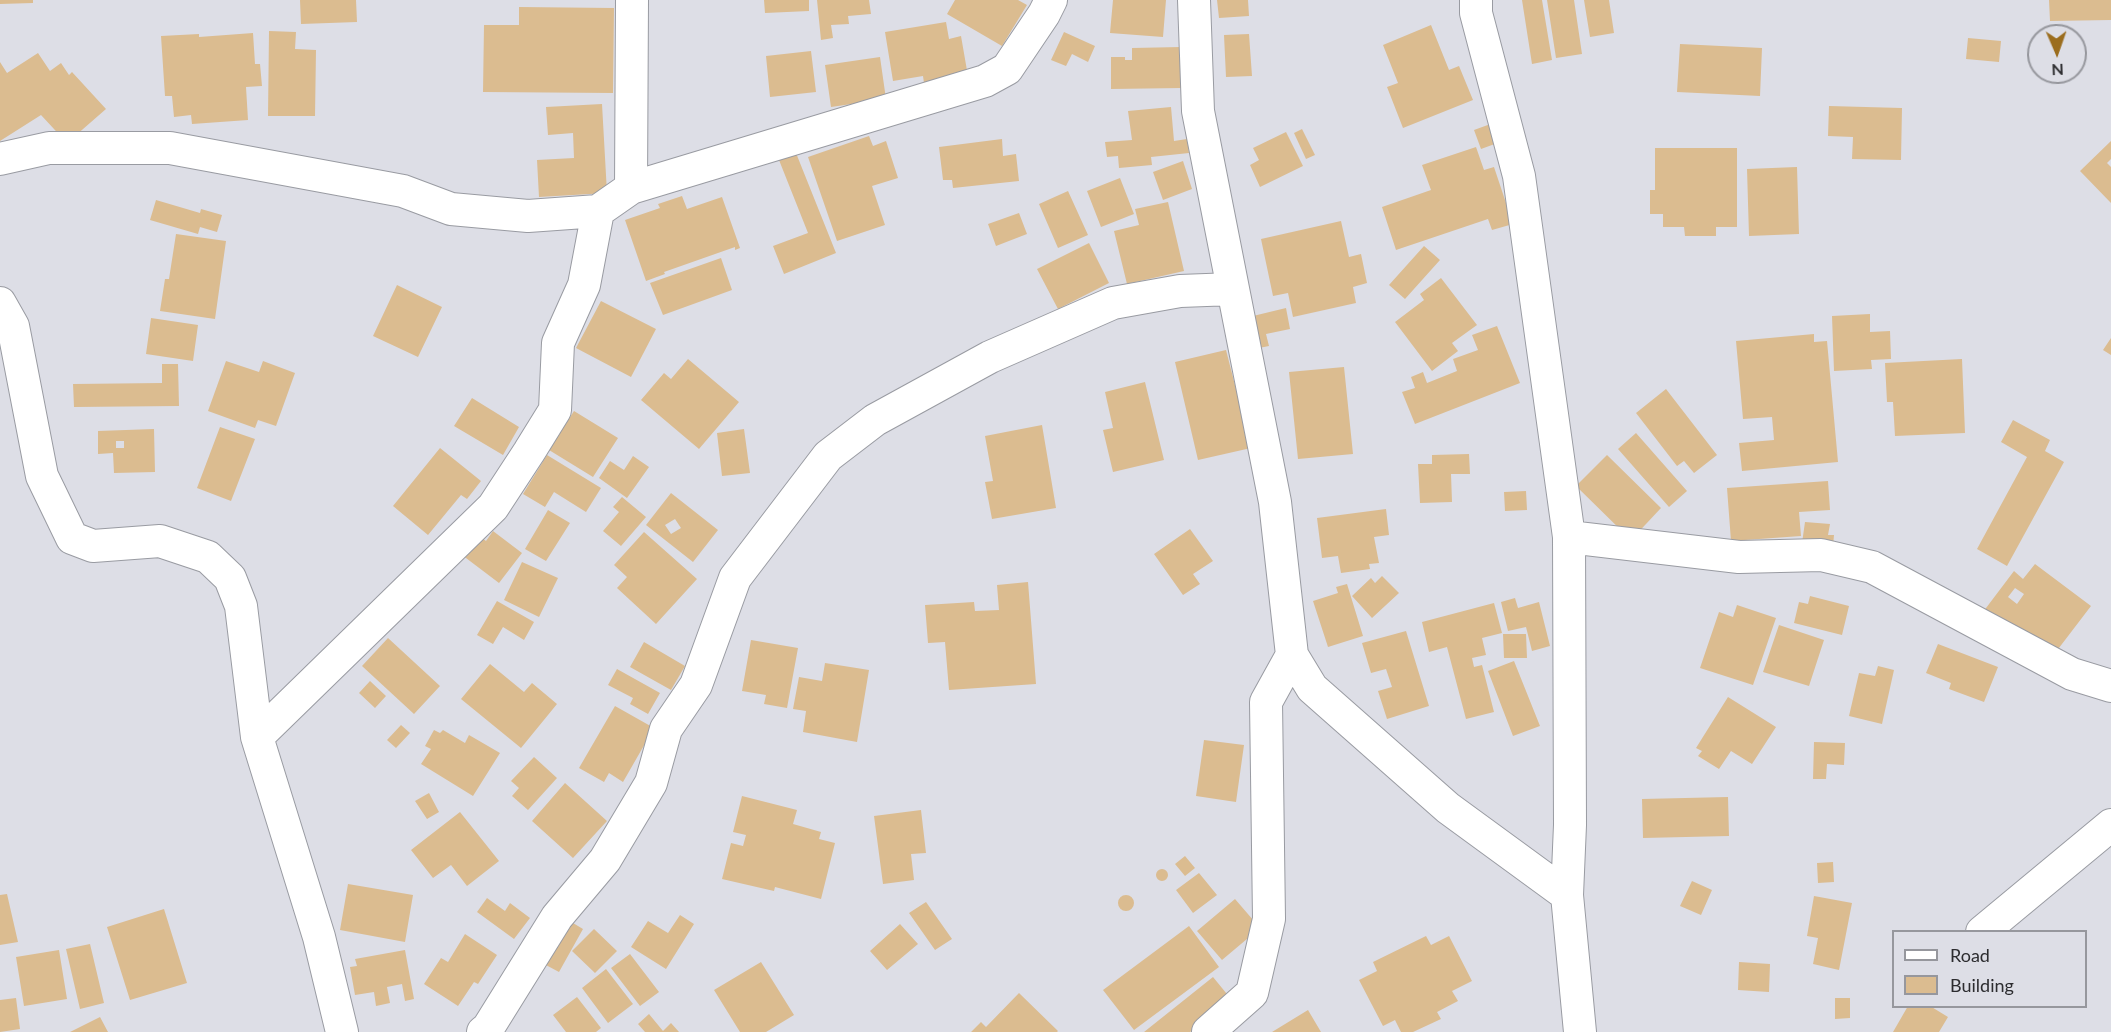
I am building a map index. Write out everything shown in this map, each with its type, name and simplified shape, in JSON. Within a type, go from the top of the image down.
[{"type":"street","points":[[631,188],[632,0]]},
{"type":"street","points":[[0,159],[49,148],[170,148],[403,191],[451,209],[528,216],[598,211],[631,188],[985,81],[1007,69],[1051,0]]},
{"type":"street","points":[[1194,0],[1197,111],[1275,502],[1292,655],[1312,688],[1448,808],[1567,895]]},
{"type":"street","points":[[1476,0],[1476,13],[1519,176],[1569,537],[1570,825],[1567,895],[1580,1032]]},
{"type":"street","points":[[257,737],[493,507],[529,452],[555,410],[558,343],[584,285],[598,211]]},
{"type":"street","points":[[483,1032],[488,1028],[557,917],[605,860],[651,783],[666,729],[696,685],[735,578],[828,456],[875,420],[990,357],[1113,303],[1180,291],[1233,289]]},
{"type":"street","points":[[0,303],[13,326],[42,476],[72,538],[93,546],[160,541],[208,557],[230,578],[241,606],[257,737],[319,937],[342,1032]]},
{"type":"street","points":[[1569,537],[1739,557],[1821,555],[1872,567],[2072,674],[2110,685]]},
{"type":"street","points":[[1208,1032],[1252,993],[1269,919],[1266,702],[1292,655]]},
{"type":"street","points":[[1984,930],[2111,825]]},
{"type":"building","points":[[0,0],[33,0],[33,3],[0,4]]},
{"type":"building","points":[[300,0],[356,0],[357,22],[301,24]]},
{"type":"building","points":[[764,0],[809,0],[809,11],[765,13]]},
{"type":"building","points":[[817,0],[869,0],[871,14],[848,16],[849,24],[831,25],[833,38],[821,40]]},
{"type":"building","points":[[955,0],[1018,0],[1027,5],[1002,46],[947,14]]},
{"type":"building","points":[[1113,0],[1166,0],[1163,37],[1110,33]]},
{"type":"building","points":[[1217,0],[1248,0],[1249,16],[1219,18]]},
{"type":"building","points":[[1522,0],[1542,0],[1552,60],[1532,64]]},
{"type":"building","points":[[1547,0],[1574,0],[1582,54],[1556,58]]},
{"type":"building","points":[[1584,0],[1609,0],[1614,33],[1590,37]]},
{"type":"building","points":[[2049,0],[2111,0],[2111,20],[2050,21]]},
{"type":"building","points":[[519,7],[614,8],[613,93],[483,92],[484,25],[519,25]]},
{"type":"building","points":[[946,22],[949,39],[961,36],[969,82],[925,90],[923,76],[893,81],[885,32]]},
{"type":"building","points":[[1431,25],[1449,70],[1459,66],[1473,100],[1403,128],[1387,87],[1398,83],[1383,45]]},
{"type":"building","points":[[269,31],[296,32],[295,49],[316,50],[315,116],[268,116]]},
{"type":"building","points":[[1064,32],[1095,46],[1088,62],[1072,54],[1066,66],[1051,60]]},
{"type":"building","points":[[253,33],[255,64],[260,64],[262,86],[246,87],[248,120],[192,124],[191,115],[174,117],[172,96],[165,96],[161,36],[199,34],[199,37]]},
{"type":"building","points":[[1249,34],[1252,76],[1226,77],[1224,35]]},
{"type":"building","points":[[1968,38],[2001,41],[1999,62],[1966,59]]},
{"type":"building","points":[[1680,44],[1762,48],[1760,96],[1677,92]]},
{"type":"building","points":[[1181,47],[1182,88],[1111,89],[1111,57],[1125,57],[1125,60],[1132,60],[1132,48]]},
{"type":"building","points":[[811,51],[816,92],[770,97],[766,56]]},
{"type":"building","points":[[38,53],[50,71],[61,63],[69,75],[72,72],[106,109],[67,143],[41,115],[0,141],[0,62],[7,73]]},
{"type":"building","points":[[880,57],[886,99],[831,107],[825,65]]},
{"type":"building","points":[[602,104],[607,193],[539,197],[537,160],[574,158],[573,133],[548,135],[546,107]]},
{"type":"building","points":[[1829,106],[1902,108],[1901,160],[1852,159],[1853,137],[1828,136]]},
{"type":"building","points":[[1171,107],[1174,141],[1187,139],[1189,153],[1151,157],[1152,165],[1119,168],[1118,156],[1107,157],[1105,142],[1132,140],[1128,111]]},
{"type":"building","points":[[1496,122],[1503,141],[1481,149],[1474,130]]},
{"type":"building","points":[[1302,129],[1315,155],[1306,159],[1294,133]]},
{"type":"building","points":[[1286,132],[1303,166],[1260,187],[1250,165],[1259,160],[1253,148]]},
{"type":"building","points":[[869,136],[873,146],[886,141],[898,178],[872,186],[885,225],[837,241],[808,157]]},
{"type":"building","points":[[1002,139],[1003,156],[1016,154],[1019,181],[953,188],[952,180],[943,180],[939,147]]},
{"type":"building","points":[[2111,141],[2111,159],[2107,163],[2111,167],[2111,203],[2080,171]]},
{"type":"building","points":[[1476,147],[1484,170],[1494,167],[1513,224],[1492,230],[1488,219],[1396,250],[1382,207],[1431,190],[1422,165]]},
{"type":"building","points":[[1655,148],[1737,148],[1737,227],[1716,227],[1716,236],[1685,236],[1684,227],[1663,227],[1663,214],[1650,214],[1650,190],[1655,190]]},
{"type":"building","points":[[796,153],[836,253],[784,274],[773,246],[808,233],[779,160]]},
{"type":"building","points":[[1183,161],[1192,189],[1163,200],[1153,172]]},
{"type":"building","points":[[1797,167],[1799,234],[1749,236],[1747,169]]},
{"type":"building","points":[[1120,178],[1134,214],[1101,227],[1087,191]]},
{"type":"building","points":[[1068,191],[1088,235],[1058,248],[1039,204]]},
{"type":"building","points":[[682,196],[687,209],[722,197],[740,248],[735,250],[735,247],[664,272],[665,274],[646,281],[625,220],[660,208],[658,204]]},
{"type":"building","points":[[156,200],[200,213],[201,209],[222,215],[217,232],[200,227],[198,234],[150,220]]},
{"type":"building","points":[[1168,202],[1184,271],[1127,284],[1114,231],[1139,225],[1135,209]]},
{"type":"building","points":[[1019,213],[1027,234],[996,246],[988,224]]},
{"type":"building","points":[[1341,221],[1349,257],[1361,254],[1367,283],[1353,287],[1356,303],[1293,317],[1288,293],[1273,296],[1261,239]]},
{"type":"building","points":[[176,234],[226,241],[215,319],[160,311],[165,279],[169,279]]},
{"type":"building","points":[[1089,243],[1109,283],[1058,309],[1037,269]]},
{"type":"building","points":[[1424,246],[1440,260],[1405,299],[1389,285]]},
{"type":"building","points":[[721,258],[732,290],[663,315],[650,283]]},
{"type":"building","points":[[1441,278],[1477,325],[1452,343],[1458,351],[1432,371],[1395,322],[1424,300],[1420,294]]},
{"type":"building","points":[[397,285],[442,307],[418,357],[373,336]]},
{"type":"building","points":[[601,301],[656,329],[631,377],[576,348]]},
{"type":"building","points":[[1286,308],[1290,329],[1266,334],[1269,346],[1259,348],[1253,316]]},
{"type":"building","points":[[1870,314],[1870,332],[1890,331],[1891,359],[1871,360],[1872,369],[1834,371],[1832,316]]},
{"type":"building","points":[[151,318],[198,325],[193,361],[146,354]]},
{"type":"building","points":[[1497,326],[1520,383],[1415,424],[1402,392],[1415,388],[1411,377],[1423,372],[1427,383],[1457,371],[1453,359],[1478,350],[1472,335]]},
{"type":"building","points":[[1814,334],[1814,342],[1827,341],[1838,462],[1742,471],[1739,443],[1774,440],[1772,417],[1743,419],[1736,341]]},
{"type":"building","points":[[2111,338],[2111,355],[2103,350]]},
{"type":"building","points":[[1226,350],[1251,448],[1198,460],[1175,362]]},
{"type":"building","points":[[688,359],[739,402],[699,449],[641,400],[664,373],[671,379]]},
{"type":"building","points":[[1962,359],[1965,433],[1895,436],[1893,402],[1887,402],[1885,363]]},
{"type":"building","points":[[226,361],[259,372],[263,361],[295,373],[276,426],[258,420],[255,428],[208,411]]},
{"type":"building","points":[[162,364],[178,364],[179,406],[74,407],[73,384],[162,383]]},
{"type":"building","points":[[1344,367],[1353,454],[1298,459],[1289,372]]},
{"type":"building","points":[[1145,382],[1164,460],[1113,472],[1103,430],[1113,428],[1105,392]]},
{"type":"building","points":[[1666,389],[1717,455],[1694,473],[1684,461],[1677,466],[1636,413]]},
{"type":"building","points":[[472,398],[519,427],[503,455],[454,426]]},
{"type":"building","points":[[574,411],[618,438],[593,477],[549,450]]},
{"type":"building","points":[[2013,420],[2050,440],[2045,451],[2064,462],[2007,566],[1977,549],[2027,457],[2001,442]]},
{"type":"building","points":[[1042,425],[1056,508],[992,519],[985,482],[993,481],[985,436]]},
{"type":"building","points":[[220,427],[255,439],[231,501],[197,488]]},
{"type":"building","points":[[154,429],[155,472],[114,473],[113,453],[98,454],[98,431]],"holes":[[[116,441],[124,441],[124,448],[116,448]]]},
{"type":"building","points":[[744,429],[750,473],[722,476],[717,433]]},
{"type":"building","points":[[1636,433],[1687,491],[1669,507],[1618,449]]},
{"type":"building","points":[[440,448],[481,481],[467,499],[461,495],[428,535],[393,506]]},
{"type":"building","points":[[1469,454],[1470,474],[1451,474],[1452,502],[1420,503],[1418,464],[1432,464],[1432,455]]},
{"type":"building","points":[[547,455],[601,488],[586,512],[554,492],[545,507],[523,494]]},
{"type":"building","points":[[1607,455],[1661,508],[1631,540],[1576,486]]},
{"type":"building","points":[[633,456],[649,467],[627,498],[599,478],[610,461],[624,470]]},
{"type":"building","points":[[1828,481],[1830,510],[1799,512],[1801,536],[1731,541],[1727,488]]},
{"type":"building","points":[[1526,491],[1527,510],[1505,511],[1504,492]]},
{"type":"building","points":[[671,493],[718,530],[693,562],[646,525]],"holes":[[[675,519],[681,528],[671,534],[665,525]]]},
{"type":"building","points":[[622,497],[646,517],[621,546],[603,531],[619,512],[613,507]]},
{"type":"building","points":[[1386,509],[1389,535],[1374,537],[1379,563],[1369,564],[1370,569],[1341,573],[1338,556],[1322,558],[1317,518]]},
{"type":"building","points":[[548,510],[570,523],[546,561],[525,549]]},
{"type":"building","points":[[1805,522],[1830,524],[1828,535],[1834,535],[1833,546],[1802,543]]},
{"type":"building","points":[[1190,529],[1213,561],[1193,574],[1200,584],[1183,595],[1154,554]]},
{"type":"building","points":[[493,531],[522,553],[499,583],[462,555],[477,534],[486,541]]},
{"type":"building","points":[[644,532],[697,579],[656,624],[617,588],[627,577],[614,565]]},
{"type":"building","points":[[522,562],[558,578],[539,617],[504,600]]},
{"type":"building","points":[[2035,564],[2091,606],[2049,661],[1983,612],[2014,571],[2023,579]],"holes":[[[2015,588],[2024,594],[2017,604],[2008,597]]]},
{"type":"building","points":[[1382,576],[1399,593],[1372,618],[1352,596],[1371,578],[1375,583]]},
{"type":"building","points":[[1028,582],[1036,684],[949,690],[945,642],[928,643],[925,605],[974,602],[975,611],[999,610],[997,585]]},
{"type":"building","points":[[1347,584],[1363,636],[1328,647],[1313,601],[1338,593],[1336,587]]},
{"type":"building","points":[[1810,596],[1849,606],[1842,635],[1794,623],[1799,602],[1808,604]]},
{"type":"building","points":[[1515,598],[1518,608],[1539,602],[1550,646],[1532,651],[1526,627],[1508,631],[1501,602]]},
{"type":"building","points":[[497,601],[534,622],[524,640],[503,627],[493,644],[477,635]]},
{"type":"building","points":[[1494,603],[1502,633],[1482,638],[1486,655],[1472,658],[1474,667],[1482,665],[1494,712],[1466,719],[1447,647],[1429,652],[1422,622]]},
{"type":"building","points":[[1737,605],[1776,618],[1753,685],[1700,668],[1719,612],[1733,617]]},
{"type":"building","points":[[1779,625],[1824,640],[1809,686],[1763,672]]},
{"type":"building","points":[[1406,631],[1429,706],[1387,719],[1378,691],[1392,687],[1386,669],[1371,673],[1362,643]]},
{"type":"building","points":[[1503,634],[1526,634],[1527,658],[1504,658]]},
{"type":"building","points":[[388,638],[440,686],[414,714],[362,666]]},
{"type":"building","points":[[751,640],[798,648],[787,708],[764,704],[766,695],[742,691]]},
{"type":"building","points":[[644,642],[685,666],[671,690],[630,667]]},
{"type":"building","points":[[1938,644],[1998,667],[1984,702],[1949,689],[1951,683],[1926,673]]},
{"type":"building","points":[[1514,661],[1540,726],[1513,736],[1488,671]]},
{"type":"building","points":[[825,663],[869,670],[857,742],[803,732],[806,711],[793,709],[799,677],[822,681]]},
{"type":"building","points":[[490,664],[524,692],[532,683],[557,704],[521,748],[461,699]]},
{"type":"building","points":[[1878,666],[1894,670],[1882,724],[1849,716],[1859,673],[1875,676]]},
{"type":"building","points":[[617,669],[660,693],[648,714],[630,704],[633,698],[608,685]]},
{"type":"building","points":[[370,681],[386,696],[375,708],[359,693]]},
{"type":"building","points":[[1728,697],[1776,727],[1752,764],[1731,751],[1719,769],[1698,756],[1702,751],[1696,748]]},
{"type":"building","points":[[615,706],[654,728],[623,782],[609,773],[604,782],[579,768]]},
{"type":"building","points":[[401,725],[410,733],[396,748],[387,740]]},
{"type":"building","points":[[434,730],[440,733],[443,730],[465,743],[469,735],[500,753],[473,796],[421,764],[431,749],[425,746]]},
{"type":"building","points":[[1204,740],[1244,745],[1236,802],[1196,796]]},
{"type":"building","points":[[1814,742],[1845,743],[1844,765],[1827,764],[1826,779],[1813,779]]},
{"type":"building","points":[[534,757],[557,778],[528,810],[512,796],[519,788],[511,781]]},
{"type":"building","points":[[565,783],[607,821],[573,858],[532,821]]},
{"type":"building","points":[[429,793],[439,812],[427,819],[415,801]]},
{"type":"building","points":[[742,796],[797,810],[793,824],[821,832],[819,839],[835,843],[821,899],[775,887],[774,891],[722,879],[731,843],[743,846],[746,835],[733,832]]},
{"type":"building","points":[[1728,797],[1729,836],[1643,838],[1642,799]]},
{"type":"building","points":[[921,810],[926,853],[911,854],[914,880],[883,884],[874,816]]},
{"type":"building","points":[[460,812],[499,861],[467,886],[451,865],[433,878],[411,850]]},
{"type":"building","points":[[1185,856],[1195,868],[1185,876],[1175,864]]},
{"type":"building","points":[[1833,862],[1834,882],[1818,883],[1817,863]]},
{"type":"building","points":[[1162,869],[1168,875],[1162,881],[1156,875]]},
{"type":"building","points":[[1199,873],[1217,895],[1193,913],[1176,890]]},
{"type":"building","points":[[1692,881],[1712,890],[1701,915],[1680,906]]},
{"type":"building","points":[[348,884],[413,895],[405,942],[340,930]]},
{"type":"building","points":[[7,894],[18,942],[0,945],[0,895]]},
{"type":"building","points":[[1123,895],[1129,895],[1134,903],[1132,909],[1123,911],[1118,906],[1118,900]]},
{"type":"building","points":[[1814,896],[1852,903],[1839,970],[1813,964],[1818,938],[1807,936]]},
{"type":"building","points":[[487,898],[505,911],[510,903],[530,918],[514,939],[477,912]]},
{"type":"building","points":[[1235,899],[1260,928],[1222,960],[1197,931]]},
{"type":"building","points":[[926,902],[952,939],[935,950],[909,913]]},
{"type":"building","points":[[164,909],[187,983],[130,1000],[107,927]]},
{"type":"building","points":[[680,915],[694,924],[666,969],[631,947],[648,921],[668,933]]},
{"type":"building","points":[[568,920],[583,929],[559,972],[544,964]]},
{"type":"building","points":[[900,924],[918,944],[887,970],[870,951]]},
{"type":"building","points":[[1189,926],[1219,967],[1134,1030],[1103,990]]},
{"type":"building","points":[[594,929],[617,951],[595,973],[572,951]]},
{"type":"building","points":[[465,934],[497,955],[478,984],[474,982],[458,1006],[424,984],[441,958],[448,962]]},
{"type":"building","points":[[1426,936],[1431,945],[1449,936],[1472,981],[1452,991],[1458,1001],[1437,1012],[1441,1019],[1413,1032],[1401,1032],[1395,1020],[1383,1026],[1359,980],[1377,971],[1373,962]]},
{"type":"building","points":[[90,944],[104,1003],[80,1009],[66,949]]},
{"type":"building","points":[[59,950],[67,999],[24,1006],[16,957]]},
{"type":"building","points":[[405,950],[414,999],[405,1001],[402,984],[387,987],[390,1003],[376,1006],[374,992],[355,995],[350,967],[357,966],[355,959]]},
{"type":"building","points":[[630,954],[659,992],[640,1006],[611,968]]},
{"type":"building","points":[[761,962],[794,1015],[766,1032],[740,1032],[714,990]]},
{"type":"building","points":[[1739,962],[1770,964],[1769,992],[1738,990]]},
{"type":"building","points":[[606,969],[633,1004],[608,1023],[582,988]]},
{"type":"building","points":[[1213,977],[1231,999],[1190,1032],[1144,1032]]},
{"type":"building","points":[[1019,993],[1057,1032],[971,1032],[981,1022],[986,1027]]},
{"type":"building","points":[[577,997],[601,1028],[596,1032],[566,1032],[553,1015]]},
{"type":"building","points":[[16,998],[20,1029],[0,1032],[0,1000]]},
{"type":"building","points":[[1835,998],[1850,998],[1850,1018],[1835,1019]]},
{"type":"building","points":[[1907,1008],[1933,1008],[1948,1017],[1939,1032],[1893,1032]]},
{"type":"building","points":[[1308,1010],[1321,1032],[1272,1032]]},
{"type":"building","points":[[649,1014],[663,1031],[671,1023],[679,1032],[645,1032],[638,1024]]},
{"type":"building","points":[[100,1017],[108,1032],[70,1032]]}]
